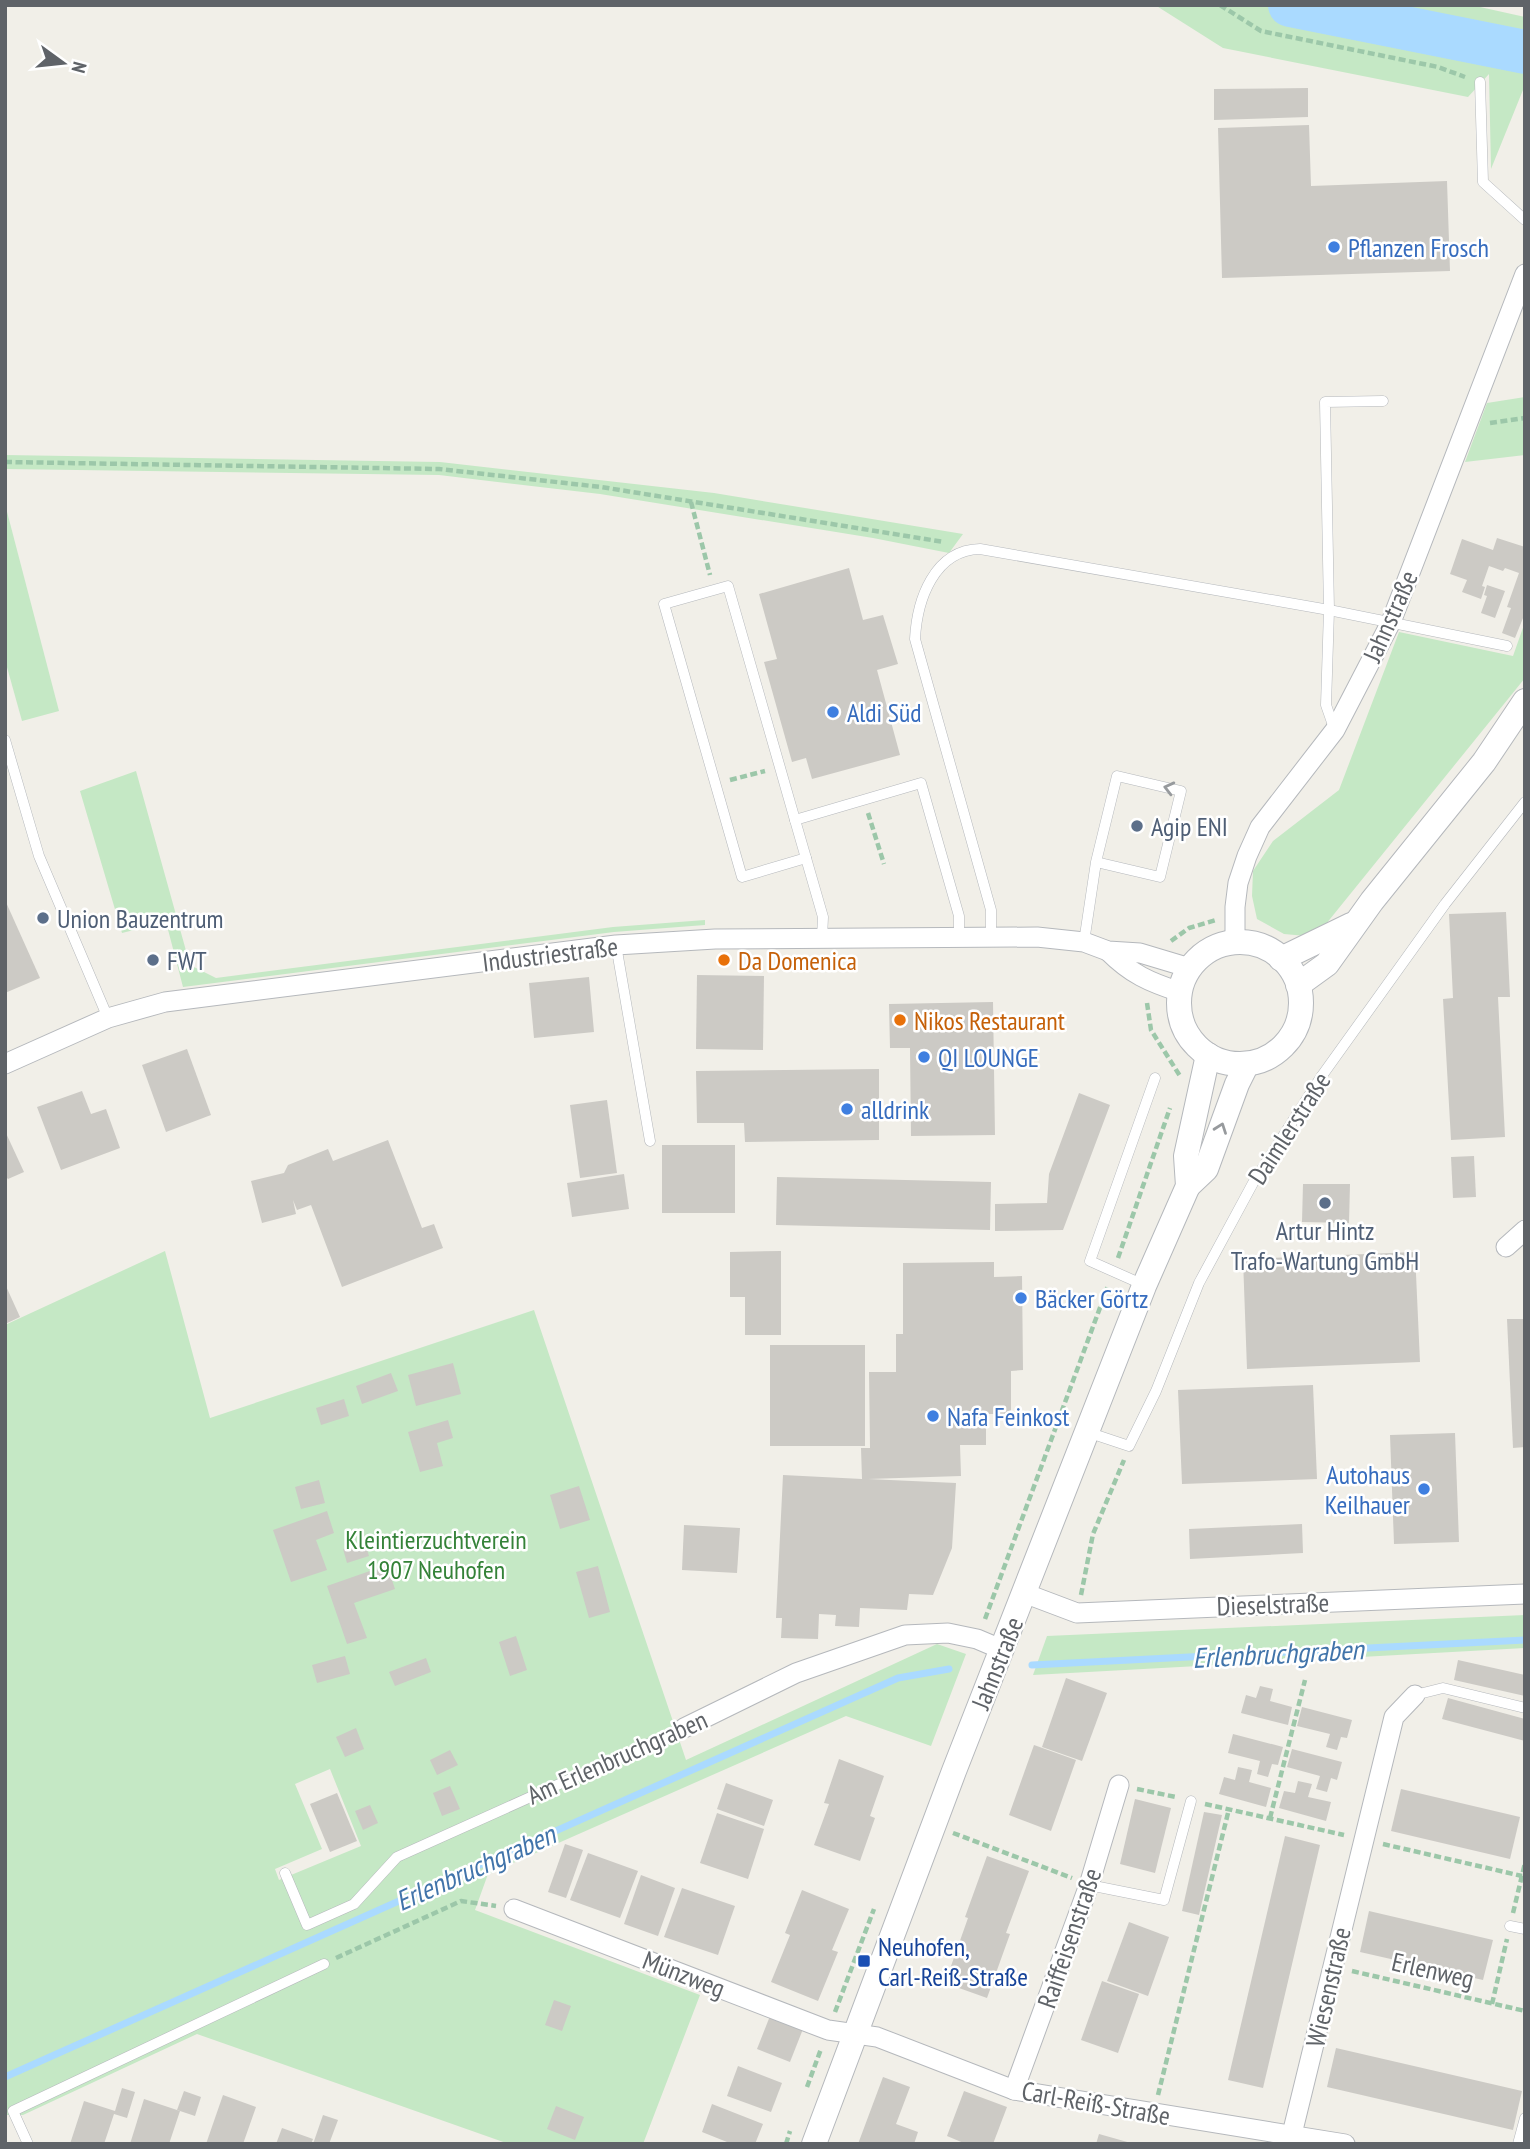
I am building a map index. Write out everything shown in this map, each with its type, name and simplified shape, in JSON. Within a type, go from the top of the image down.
[{"type":"street","name":"Jahnstraße","points":[[1235,942],[1238,883],[1247,856],[1260,827],[1335,730],[1391,622],[1525,274]]},
{"type":"street","points":[[1298,985],[1327,964],[1354,923],[1484,762],[1525,701]]},
{"type":"street","points":[[1281,958],[1320,942],[1354,923]]},
{"type":"street","name":"Industriestraße","points":[[5,1064],[108,1018],[165,1002],[616,945],[715,939],[1037,937],[1084,942],[1108,951],[1140,953],[1190,968]]},
{"type":"street","points":[[1235,942],[1252,943],[1281,958],[1298,985],[1301,1003],[1291,1037],[1279,1050],[1264,1059],[1247,1064],[1227,1063],[1208,1055],[1194,1044],[1184,1028],[1179,1011],[1180,992],[1190,968],[1202,955],[1217,946],[1235,942]]},
{"type":"street","name":"Industriestraße","points":[[1108,951],[1126,969],[1149,982],[1180,992]]},
{"type":"street","name":"Jahnstraße","points":[[1188,1186],[1186,1156],[1208,1055]]},
{"type":"street","name":"Jahnstraße","points":[[814,2144],[934,1826],[1144,1286],[1188,1186],[1206,1169],[1247,1064]]},
{"type":"street","points":[[1506,1247],[1525,1230]]},
{"type":"street","name":"Dieselstraße","points":[[1024,1593],[1077,1613],[1525,1594]]},
{"type":"street","name":"Am Erlenbruchgraben","points":[[684,1727],[796,1673],[905,1634],[948,1633],[977,1639],[1003,1650]]},
{"type":"street","name":"Wiesenstraße","points":[[1292,2134],[1394,1717],[1415,1695]]},
{"type":"street","name":"Raiffeisenstraße","points":[[1014,2090],[1089,1885],[1119,1785]]},
{"type":"street","name":"Münzweg","points":[[514,1909],[828,2030],[855,2033]]},
{"type":"street","name":"Carl-Reiß-Straße","points":[[855,2033],[877,2037],[1014,2090],[1345,2144]]},
{"type":"lane","points":[[1480,82],[1483,182],[1525,220]]},
{"type":"lane","points":[[1335,730],[1326,705],[1329,610],[1325,402],[1382,401]]},
{"type":"lane","points":[[991,937],[991,910],[915,639],[916,617],[922,594],[946,561],[959,553],[980,549],[1329,610],[1507,646]]},
{"type":"lane","points":[[806,858],[742,877],[664,604],[728,586],[823,917],[822,938]]},
{"type":"lane","points":[[5,740],[39,856],[108,1018]]},
{"type":"lane","points":[[1084,942],[1096,862],[1117,776],[1181,791],[1160,877],[1096,862]]},
{"type":"lane","points":[[795,820],[921,783],[959,916],[959,937]]},
{"type":"lane","name":"Daimlerstraße","points":[[1129,1446],[1156,1391],[1199,1283],[1253,1183],[1321,1076],[1445,904],[1525,802]]},
{"type":"lane","points":[[616,945],[650,1141]]},
{"type":"lane","points":[[1144,1286],[1090,1261],[1155,1078]]},
{"type":"lane","points":[[1087,1432],[1129,1446]]},
{"type":"lane","points":[[1415,1695],[1443,1688],[1525,1708]]},
{"type":"lane","name":"Am Erlenbruchgraben","points":[[285,1872],[307,1925],[354,1903],[397,1857],[684,1727]]},
{"type":"lane","points":[[1089,1885],[1164,1900],[1191,1801]]},
{"type":"lane","points":[[1510,1926],[1525,1929]]},
{"type":"lane","points":[[28,2144],[13,2111],[324,1964]]},
{"type":"lane","points":[[1518,2144],[1525,2118]]},
{"type":"path","points":[[1220,5],[1261,31],[1438,67],[1480,82]]},
{"type":"path","points":[[1465,427],[1525,418]]},
{"type":"path","points":[[5,463],[439,469],[601,487],[952,543],[959,553]]},
{"type":"path","points":[[691,502],[714,590]]},
{"type":"path","points":[[715,784],[780,767]]},
{"type":"path","points":[[864,799],[884,864]]},
{"type":"path","points":[[1149,982],[1146,995],[1151,1030],[1181,1076]]},
{"type":"path","points":[[977,1639],[1114,1272],[1172,1102]]},
{"type":"path","points":[[1077,1613],[1093,1534],[1129,1446]]},
{"type":"path","points":[[1305,1680],[1270,1818],[1522,1876]]},
{"type":"path","points":[[1154,2113],[1229,1809]]},
{"type":"path","points":[[934,1826],[1089,1885]]},
{"type":"path","points":[[324,1964],[461,1901],[514,1909]]},
{"type":"path","name":"Erlenweg","points":[[1332,1966],[1525,2011]]},
{"type":"path","points":[[805,2092],[828,2030]]},
{"type":"path","points":[[786,2144],[791,2131]]},
{"type":"green space","points":[[1155,5],[1471,5],[1525,17],[1525,85],[1491,169],[1489,74],[1468,97],[1223,48]]},
{"type":"green space","points":[[1525,397],[1525,455],[1465,462],[1487,403]]},
{"type":"green space","points":[[5,455],[440,462],[714,493],[963,534],[949,553],[873,538],[600,494],[439,475],[5,469]]},
{"type":"green space","points":[[5,504],[59,711],[22,721],[5,660]]},
{"type":"green space","points":[[1525,622],[1525,678],[1326,924],[1306,936],[1284,934],[1257,919],[1252,896],[1253,871],[1273,841],[1339,790],[1399,632],[1513,656]]},
{"type":"green space","points":[[136,771],[190,965],[216,978],[613,927],[705,920],[705,925],[614,932],[183,987],[166,922],[122,933],[80,791]]},
{"type":"green space","name":"Kleintierzuchtverein 1907 Neuhofen","points":[[165,1251],[210,1418],[534,1310],[686,1760],[937,1644],[966,1654],[931,1746],[846,1716],[488,1874],[475,1910],[700,1995],[643,2144],[509,2144],[197,2034],[23,2115],[5,2115],[5,1325]],"holes":[[[330,1769],[361,1846],[279,1880],[275,1869],[322,1849],[295,1784]]]},
{"type":"green space","points":[[1525,1615],[1525,1648],[1033,1675],[1047,1636]]},
{"type":"building","points":[[1308,88],[1308,117],[1214,120],[1214,89]]},
{"type":"building","points":[[1309,125],[1311,186],[1447,181],[1450,271],[1222,278],[1218,128]]},
{"type":"building","points":[[1497,538],[1525,547],[1525,613],[1515,638],[1502,633],[1511,608],[1507,607],[1519,573],[1489,566],[1481,599],[1462,592],[1467,580],[1450,574],[1462,539],[1493,550]]},
{"type":"building","name":"Aldi Süd","points":[[849,568],[863,620],[883,615],[898,664],[877,670],[900,755],[812,779],[806,758],[792,762],[764,662],[777,659],[759,594]]},
{"type":"building","points":[[1487,585],[1505,591],[1495,618],[1481,613],[1487,596],[1484,595]]},
{"type":"building","points":[[5,900],[40,978],[5,993]]},
{"type":"building","points":[[1506,912],[1510,997],[1498,997],[1505,1137],[1451,1140],[1443,999],[1453,998],[1449,914]]},
{"type":"building","points":[[697,975],[764,976],[763,1050],[696,1049]]},
{"type":"building","points":[[589,977],[594,1032],[534,1038],[529,983]]},
{"type":"building","points":[[993,1002],[995,1135],[911,1136],[910,1048],[890,1048],[889,1004]]},
{"type":"building","points":[[187,1049],[211,1115],[166,1132],[142,1065]]},
{"type":"building","points":[[879,1069],[879,1140],[745,1142],[744,1123],[697,1123],[696,1071]]},
{"type":"building","points":[[82,1091],[91,1114],[106,1109],[120,1148],[61,1170],[37,1107]]},
{"type":"building","points":[[1079,1093],[1110,1105],[1063,1230],[995,1231],[995,1204],[1047,1203],[1049,1174]]},
{"type":"building","points":[[607,1100],[617,1173],[580,1178],[570,1105]]},
{"type":"building","points":[[5,1131],[24,1172],[8,1179],[5,1176]]},
{"type":"building","points":[[388,1140],[422,1228],[434,1224],[443,1248],[342,1287],[311,1205],[297,1210],[293,1200],[296,1214],[262,1223],[251,1181],[284,1173],[288,1165],[328,1149],[333,1161]]},
{"type":"building","points":[[662,1145],[735,1145],[735,1213],[662,1213]]},
{"type":"building","points":[[1474,1156],[1476,1197],[1453,1198],[1451,1157]]},
{"type":"building","points":[[624,1174],[629,1209],[572,1217],[567,1183]]},
{"type":"building","points":[[777,1177],[991,1182],[990,1230],[776,1225]]},
{"type":"building","points":[[1303,1184],[1350,1184],[1349,1223],[1302,1222]]},
{"type":"building","points":[[781,1251],[781,1335],[745,1335],[745,1297],[730,1297],[730,1252]]},
{"type":"building","points":[[1415,1252],[1420,1362],[1247,1369],[1243,1259]]},
{"type":"building","points":[[994,1262],[994,1277],[1022,1276],[1023,1370],[1011,1371],[1011,1414],[986,1414],[986,1445],[960,1445],[961,1476],[868,1479],[956,1483],[952,1548],[933,1595],[909,1594],[907,1610],[860,1608],[859,1627],[835,1626],[836,1615],[819,1614],[818,1639],[781,1638],[782,1618],[776,1618],[783,1475],[862,1479],[861,1448],[870,1448],[869,1372],[896,1372],[896,1334],[903,1334],[903,1263]]},
{"type":"building","points":[[5,1284],[20,1317],[5,1324]]},
{"type":"building","points":[[1507,1319],[1525,1319],[1525,1447],[1513,1448]]},
{"type":"building","points":[[770,1345],[865,1345],[865,1446],[770,1446]]},
{"type":"building","points":[[453,1363],[461,1394],[416,1406],[408,1375]]},
{"type":"building","points":[[391,1373],[398,1391],[362,1404],[356,1386]]},
{"type":"building","points":[[1313,1385],[1317,1479],[1182,1484],[1178,1390]]},
{"type":"building","points":[[344,1399],[349,1416],[321,1425],[316,1408]]},
{"type":"building","points":[[448,1420],[453,1438],[437,1443],[443,1466],[420,1472],[408,1432]]},
{"type":"building","name":"Autohaus Keilhauer","points":[[1455,1433],[1459,1542],[1394,1544],[1390,1435]]},
{"type":"building","points":[[319,1480],[325,1503],[301,1509],[295,1487]]},
{"type":"building","points":[[579,1486],[590,1520],[560,1529],[550,1495]]},
{"type":"building","points":[[327,1511],[334,1533],[316,1540],[327,1570],[291,1582],[273,1530]]},
{"type":"building","points":[[1302,1524],[1303,1553],[1190,1559],[1189,1529]]},
{"type":"building","points":[[684,1525],[740,1528],[737,1573],[682,1570]]},
{"type":"building","points":[[365,1543],[369,1556],[347,1563],[343,1549]]},
{"type":"building","points":[[387,1565],[395,1589],[354,1603],[367,1638],[347,1644],[327,1586]]},
{"type":"building","points":[[598,1566],[610,1612],[589,1618],[576,1572]]},
{"type":"building","points":[[516,1636],[527,1670],[510,1676],[499,1642]]},
{"type":"building","points":[[345,1656],[350,1674],[317,1683],[312,1665]]},
{"type":"building","points":[[426,1658],[431,1672],[395,1686],[389,1672]]},
{"type":"building","points":[[1458,1660],[1525,1675],[1525,1696],[1454,1680]]},
{"type":"building","points":[[1066,1678],[1107,1693],[1082,1761],[1042,1747]]},
{"type":"building","points":[[1260,1686],[1273,1689],[1270,1701],[1292,1707],[1288,1725],[1241,1713],[1246,1695],[1256,1698]]},
{"type":"building","points":[[1448,1698],[1525,1719],[1525,1741],[1442,1719]]},
{"type":"building","points":[[1302,1707],[1352,1720],[1347,1738],[1341,1737],[1337,1750],[1326,1747],[1330,1734],[1297,1726]]},
{"type":"building","points":[[356,1728],[364,1749],[345,1757],[336,1737]]},
{"type":"building","points":[[1233,1734],[1283,1747],[1278,1765],[1272,1764],[1268,1777],[1257,1774],[1260,1761],[1228,1753]]},
{"type":"building","points":[[1034,1745],[1076,1760],[1051,1831],[1009,1815]]},
{"type":"building","points":[[1292,1749],[1342,1762],[1337,1780],[1331,1778],[1327,1792],[1316,1789],[1320,1776],[1287,1767]]},
{"type":"building","points":[[450,1750],[458,1765],[437,1775],[430,1760]]},
{"type":"building","points":[[839,1759],[884,1776],[870,1816],[875,1818],[860,1861],[814,1845],[829,1804],[824,1803]]},
{"type":"building","points":[[1238,1767],[1252,1770],[1249,1782],[1271,1788],[1266,1807],[1219,1794],[1224,1777],[1235,1780]]},
{"type":"building","points":[[1298,1781],[1312,1784],[1308,1797],[1331,1802],[1326,1821],[1279,1808],[1284,1791],[1295,1793]]},
{"type":"building","points":[[726,1783],[773,1800],[764,1826],[717,1809]]},
{"type":"building","points":[[450,1786],[460,1809],[442,1816],[433,1793]]},
{"type":"building","points":[[1401,1789],[1520,1817],[1510,1859],[1391,1831]]},
{"type":"building","points":[[337,1793],[357,1841],[330,1852],[310,1804]]},
{"type":"building","points":[[1135,1799],[1171,1808],[1155,1873],[1120,1864]]},
{"type":"building","points":[[370,1805],[378,1823],[363,1830],[355,1811]]},
{"type":"building","points":[[1204,1812],[1222,1815],[1199,1915],[1182,1911]]},
{"type":"building","points":[[717,1813],[764,1829],[748,1879],[700,1863]]},
{"type":"building","points":[[1285,1836],[1320,1845],[1263,2088],[1228,2080]]},
{"type":"building","points":[[565,1844],[583,1850],[566,1898],[548,1892]]},
{"type":"building","points":[[588,1853],[638,1871],[620,1918],[570,1900]]},
{"type":"building","points":[[987,1856],[1029,1871],[1006,1933],[1010,1934],[987,1998],[945,1983]]},
{"type":"building","points":[[641,1875],[675,1888],[658,1936],[624,1924]]},
{"type":"building","points":[[682,1888],[735,1906],[718,1955],[664,1937]]},
{"type":"building","points":[[802,1890],[849,1909],[832,1950],[838,1952],[818,2001],[771,1982],[790,1935],[785,1933]]},
{"type":"building","points":[[1369,1911],[1493,1940],[1483,1980],[1360,1952]]},
{"type":"building","points":[[1129,1922],[1169,1937],[1148,1996],[1107,1981]]},
{"type":"building","points":[[1102,1981],[1139,1994],[1118,2053],[1081,2040]]},
{"type":"building","points":[[554,2000],[571,2006],[562,2031],[545,2025]]},
{"type":"building","points":[[770,2016],[803,2029],[790,2062],[757,2049]]},
{"type":"building","points":[[1336,2048],[1522,2091],[1513,2130],[1327,2087]]},
{"type":"building","points":[[738,2066],[782,2083],[771,2112],[727,2096]]},
{"type":"building","points":[[883,2077],[910,2087],[896,2124],[918,2132],[914,2144],[858,2144]]},
{"type":"building","points":[[122,2088],[135,2092],[127,2118],[114,2114],[104,2144],[70,2144],[84,2101],[115,2111]]},
{"type":"building","points":[[184,2091],[201,2097],[195,2116],[177,2110]]},
{"type":"building","points":[[964,2091],[1007,2107],[993,2144],[966,2144],[947,2136]]},
{"type":"building","points":[[223,2095],[256,2107],[243,2144],[206,2144]]},
{"type":"building","points":[[144,2099],[180,2111],[169,2144],[130,2144]]},
{"type":"building","points":[[712,2104],[763,2124],[755,2144],[732,2144],[702,2132]]},
{"type":"building","points":[[556,2106],[584,2117],[575,2140],[547,2129]]},
{"type":"building","points":[[323,2115],[338,2120],[329,2144],[313,2144]]},
{"type":"building","points":[[282,2128],[313,2139],[311,2144],[276,2144]]},
{"type":"building","points":[[1099,2134],[1131,2143],[1131,2144],[1096,2144]]},
{"type":"waterway","points":[[1290,5],[1525,52]]},
{"type":"waterway","name":"Erlenbruchgraben","points":[[1032,1665],[1525,1640]]},
{"type":"waterway","name":"Erlenbruchgraben","points":[[5,2077],[898,1678],[949,1669]]},
{"type":"place","name":"Pflanzen Frosch","points":[[1334,247]]},
{"type":"place","name":"Aldi Süd","points":[[833,712]]},
{"type":"place","name":"Agip ENI","points":[[1137,826]]},
{"type":"place","name":"Union Bauzentrum","points":[[43,918]]},
{"type":"place","name":"FWT","points":[[153,960]]},
{"type":"place","name":"Da Domenica","points":[[724,960]]},
{"type":"place","name":"Nikos Restaurant","points":[[900,1020]]},
{"type":"place","name":"QI LOUNGE","points":[[924,1057]]},
{"type":"place","name":"alldrink","points":[[847,1109]]},
{"type":"place","name":"Artur Hintz Trafo-Wartung GmbH","points":[[1325,1203]]},
{"type":"place","name":"Bäcker Görtz","points":[[1021,1298]]},
{"type":"place","name":"Nafa Feinkost","points":[[933,1416]]},
{"type":"place","name":"Autohaus Keilhauer","points":[[1424,1489]]},
{"type":"place","name":"Neuhofen, Carl-Reiß-Straße","points":[[864,1961]]}]
